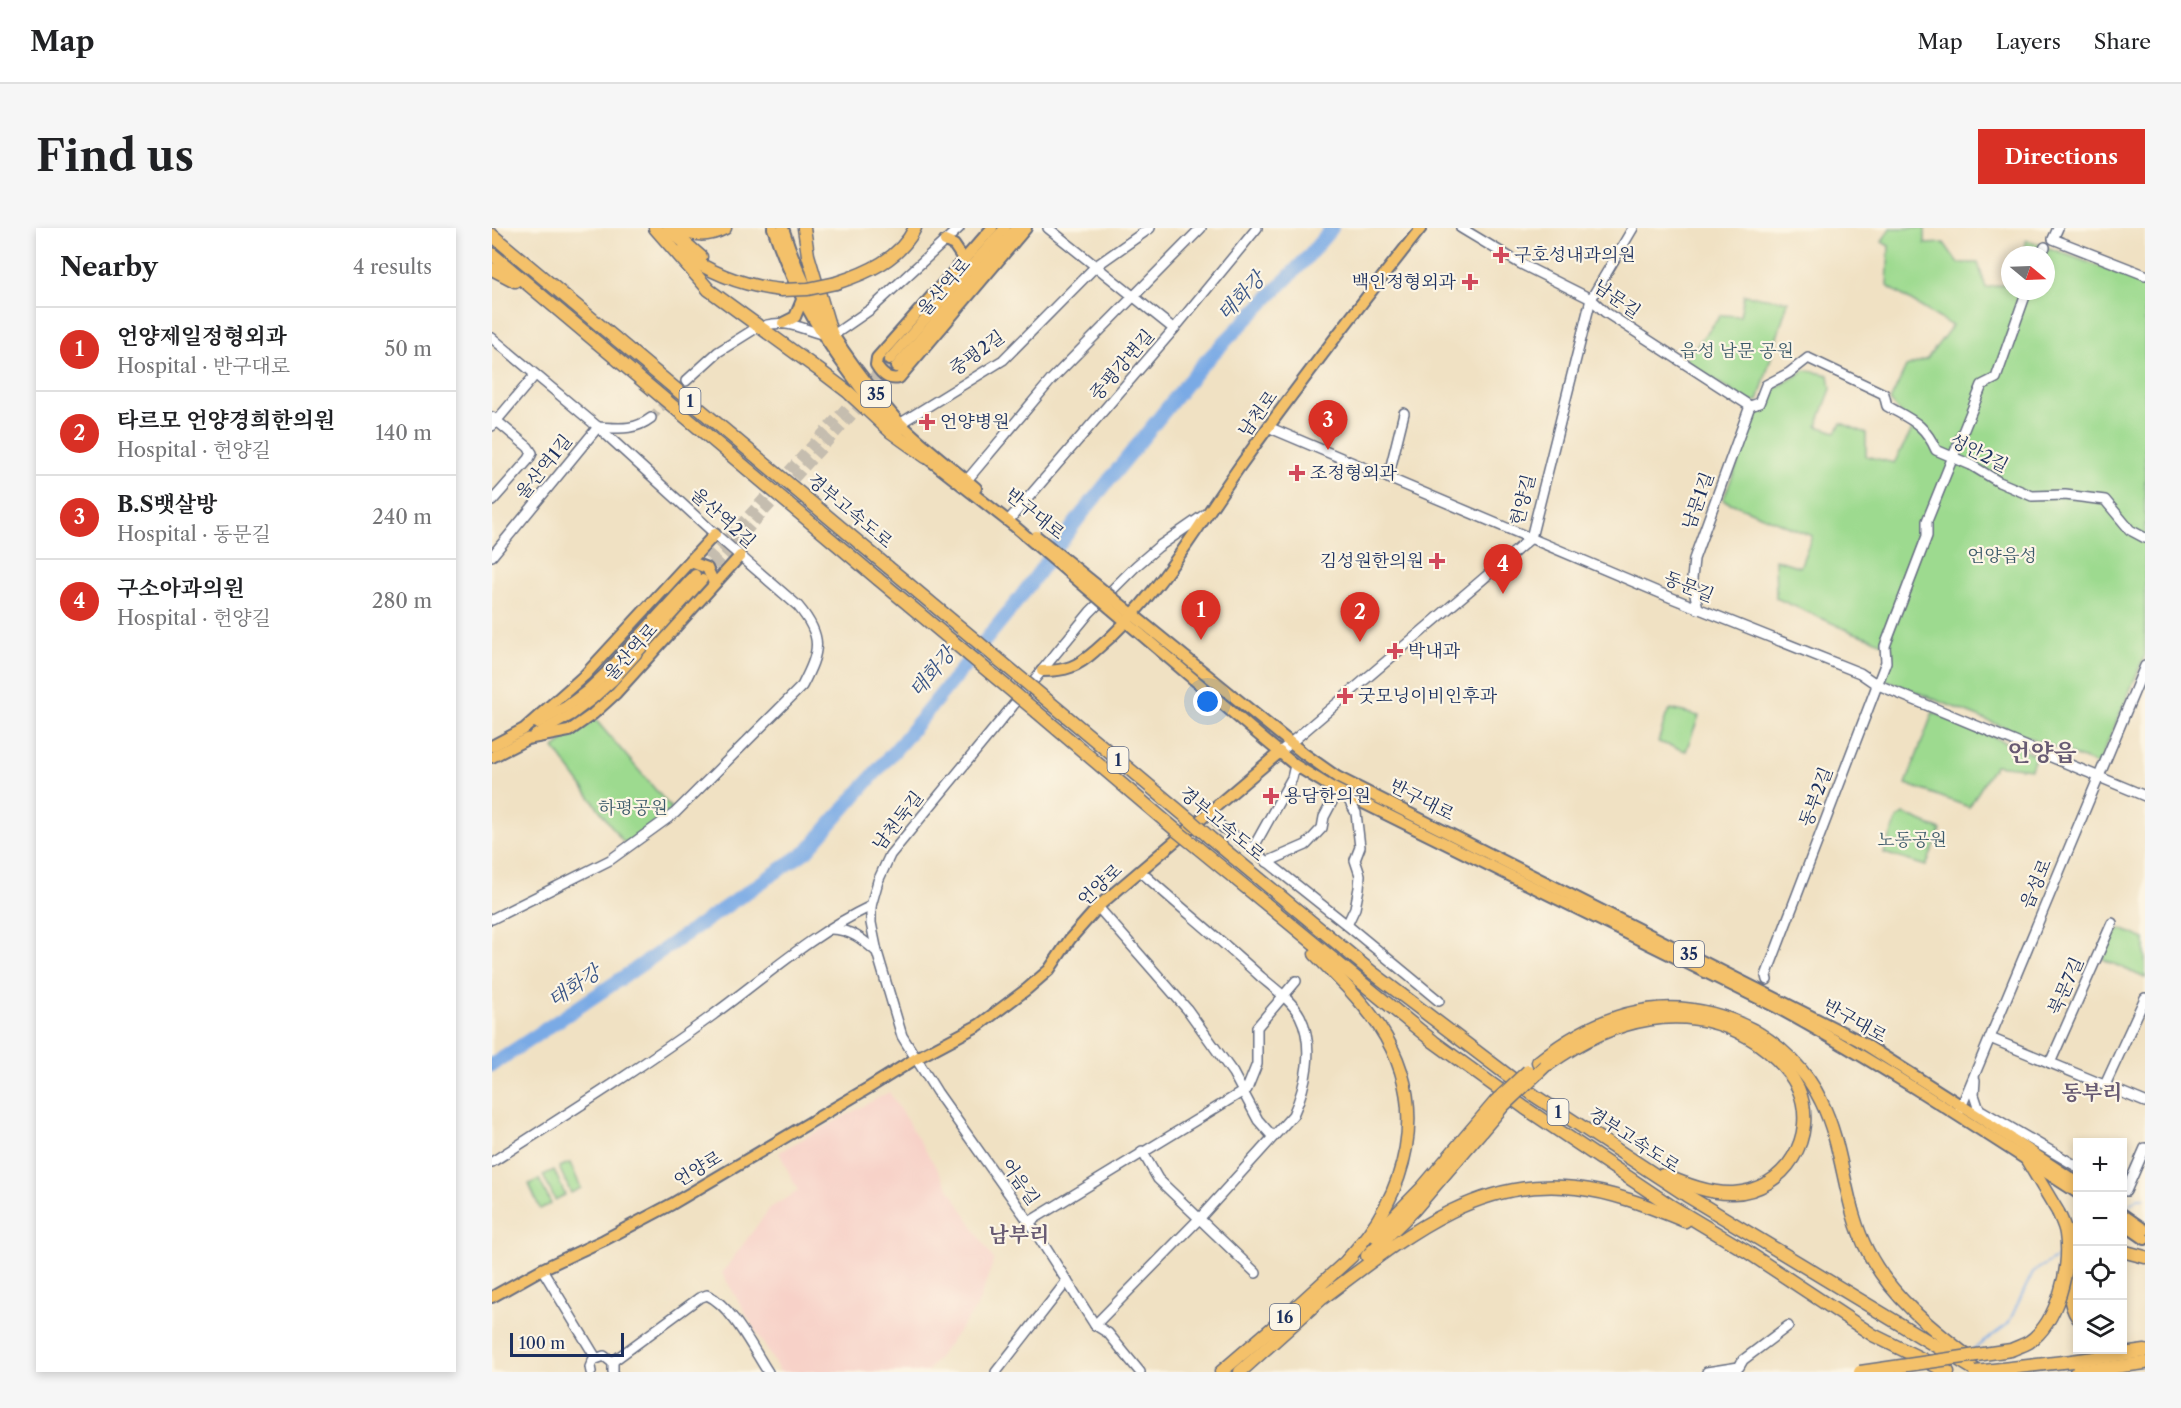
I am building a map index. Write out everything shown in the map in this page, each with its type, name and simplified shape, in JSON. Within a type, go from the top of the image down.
[{"type":"highway","points":[[675,228],[691,234],[704,235],[725,228]]},
{"type":"highway","points":[[804,228],[826,335]]},
{"type":"highway","points":[[835,280],[880,256],[907,228]]},
{"type":"highway","points":[[662,230],[718,266],[749,278],[781,286],[835,280],[868,271],[886,261],[906,242],[915,228]]},
{"type":"highway","points":[[662,230],[709,290],[848,392],[891,432],[926,457]]},
{"type":"highway","name":"경부고속도로","points":[[492,235],[1307,920],[1414,1005],[1535,1096],[1629,1159],[1686,1196],[1940,1342],[1977,1372]]},
{"type":"highway","name":"경부고속도로","points":[[492,254],[1276,914],[1434,1042],[1516,1101],[1671,1206],[1746,1251],[1873,1335],[1948,1372]]},
{"type":"highway","points":[[492,268],[557,309]]},
{"type":"highway","points":[[1276,914],[1371,1016],[1392,1048],[1403,1081],[1408,1130],[1399,1177],[1379,1221],[1347,1260]]},
{"type":"highway","points":[[1347,1260],[1409,1202],[1500,1103],[1567,1041],[1597,1024],[1627,1014],[1659,1008],[1682,1008],[1710,1013],[1736,1022],[1762,1036],[1794,1062],[1820,1099],[1836,1139],[1855,1224],[1876,1266],[1940,1342],[1987,1372]]},
{"type":"highway","points":[[1542,1064],[1613,1028],[1645,1019],[1685,1018],[1721,1025],[1753,1040],[1781,1063],[1798,1090],[1805,1121],[1800,1146],[1783,1172],[1760,1188],[1731,1193],[1709,1190],[1666,1177],[1629,1159]]},
{"type":"highway","points":[[1324,1297],[1413,1211],[1500,1103]]},
{"type":"highway","points":[[1860,1372],[2012,1350],[2038,1334],[2050,1318],[2059,1297],[2065,1268],[2067,1236],[2058,1212],[2027,1160]]},
{"type":"highway","points":[[1324,1297],[1398,1241],[1437,1217],[1478,1199],[1530,1187],[1577,1188],[1618,1196],[1688,1222],[1746,1251]]},
{"type":"highway","points":[[2127,1252],[2145,1257]]},
{"type":"highway","name":"16","points":[[1221,1372],[1347,1260]]},
{"type":"highway","points":[[2073,1281],[2070,1295],[2073,1310]]},
{"type":"highway","name":"16","points":[[1240,1372],[1324,1297]]},
{"type":"highway","points":[[2127,1346],[2145,1349]]},
{"type":"highway","points":[[1977,1372],[2074,1366],[2145,1349]]},
{"type":"highway","points":[[2074,1366],[2083,1372],[2145,1363]]},
{"type":"main road","name":"반구대로","points":[[773,228],[802,300],[826,335],[897,426],[926,457],[965,483]]},
{"type":"main road","name":"반구대로","points":[[783,228],[790,252],[826,335]]},
{"type":"main road","points":[[992,228],[877,358],[876,365],[881,373],[891,379],[899,378],[1026,228]]},
{"type":"main road","name":"울산역로","points":[[1005,228],[892,363],[1017,228]]},
{"type":"main road","name":"남천로","points":[[1042,671],[1060,671],[1075,666],[1095,651],[1129,618],[1185,549],[1207,513],[1268,427],[1421,228]]},
{"type":"main road","points":[[945,241],[954,245],[964,260]]},
{"type":"main road","points":[[783,322],[795,317],[802,300]]},
{"type":"main road","name":"반구대로","points":[[897,426],[1113,604],[1295,765],[1346,795],[1748,992],[1960,1110],[1989,1123],[2073,1180]]},
{"type":"main road","name":"울산역로","points":[[526,734],[585,675],[715,534]]},
{"type":"main road","name":"울산역로","points":[[492,746],[526,734],[569,731],[593,714],[616,693],[740,556]]},
{"type":"main road","points":[[691,562],[707,568],[714,583]]},
{"type":"main road","name":"울산역로","points":[[492,757],[586,691],[698,577]]},
{"type":"main road","name":"반구대로","points":[[1129,618],[1337,777],[1858,1040],[1960,1110],[2027,1160],[2076,1192]]},
{"type":"main road","name":"언양로","points":[[492,1297],[542,1269],[672,1204],[915,1059],[979,1025],[1049,970],[1070,939],[1098,907],[1280,752]]},
{"type":"main road","points":[[2127,1220],[2145,1230]]},
{"type":"main road","points":[[2127,1222],[2145,1239]]},
{"type":"street","name":"울산역로","points":[[826,335],[871,309],[959,228]]},
{"type":"street","points":[[1048,228],[1174,329]]},
{"type":"street","name":"중평2길","points":[[897,426],[1003,360],[1096,266],[1150,228]]},
{"type":"street","points":[[965,483],[1052,379],[1201,228]]},
{"type":"street","name":"중평강변길","points":[[1013,521],[1257,228]]},
{"type":"street","name":"남문길","points":[[1461,228],[1521,264],[1591,299],[1605,312],[1750,406]]},
{"type":"street","name":"헌양길","points":[[1280,752],[1531,538],[1591,299],[1633,228]]},
{"type":"street","points":[[2058,228],[2053,239],[2145,275]]},
{"type":"street","name":"동부2길","points":[[1767,980],[1766,976],[1886,662],[1885,646],[1927,536],[1927,521],[1982,385],[1996,378],[2024,300]]},
{"type":"street","points":[[766,325],[783,322],[826,335]]},
{"type":"street","points":[[686,381],[729,345],[753,330]]},
{"type":"street","name":"울산역2길","points":[[492,338],[598,427],[798,606],[808,618],[818,640],[814,659],[802,686],[675,813],[610,860],[492,919]]},
{"type":"street","name":"성안2길","points":[[1750,406],[1759,403],[1766,385],[1789,373],[1808,358],[1884,394],[1887,406],[1917,422],[1929,435],[1936,450],[2032,496],[2066,495],[2105,500],[2130,530],[2145,538]]},
{"type":"street","points":[[492,501],[532,453],[528,447],[494,422],[535,375]]},
{"type":"street","name":"남문1길","points":[[1698,609],[1692,579],[1694,559],[1750,406]]},
{"type":"street","points":[[1388,478],[1404,413]]},
{"type":"street","points":[[598,427],[630,428],[641,425],[651,418]]},
{"type":"street","name":"울산역1길","points":[[492,556],[598,427]]},
{"type":"street","name":"동문길","points":[[1268,427],[1698,609],[1860,673],[1876,684],[2145,796]]},
{"type":"street","name":"남천둑길","points":[[871,906],[878,881],[890,855],[1090,612],[1158,547],[1207,513]]},
{"type":"street","name":"읍성로","points":[[1960,1110],[2145,666]]},
{"type":"street","points":[[1252,850],[1292,778],[1295,765]]},
{"type":"street","points":[[1267,862],[1306,844],[1318,832],[1333,800],[1331,787]]},
{"type":"street","points":[[1346,795],[1356,813],[1360,847],[1356,860],[1360,875],[1359,888],[1355,908],[1347,925]]},
{"type":"street","points":[[1211,810],[1218,825],[1347,925],[1439,1001]]},
{"type":"street","points":[[1095,1325],[1199,1219],[1293,1114],[1300,1099],[1308,1061],[1299,1014],[1282,996],[1140,871]]},
{"type":"street","points":[[492,1162],[654,1057],[715,1014],[808,942],[871,906],[871,923],[877,952],[902,1036],[915,1059]]},
{"type":"street","points":[[1098,907],[1187,1009],[1233,1073],[1258,1120],[1273,1137]]},
{"type":"street","name":"북문7길","points":[[2050,1062],[2112,923]]},
{"type":"street","points":[[831,929],[858,935],[877,952]]},
{"type":"street","points":[[1029,1222],[1247,1089],[1257,1064],[1257,1027],[1296,981]]},
{"type":"street","points":[[2105,1085],[2145,998]]},
{"type":"street","points":[[1990,1038],[2145,1102]]},
{"type":"street","name":"어음길","points":[[915,1059],[1029,1222],[1095,1325],[1107,1333],[1140,1372]]},
{"type":"street","points":[[1976,1071],[1974,1095],[1977,1108],[1989,1123]]},
{"type":"street","points":[[1977,1108],[2073,1164]]},
{"type":"street","points":[[2127,1185],[2145,1148]]},
{"type":"street","points":[[1142,1151],[1158,1179],[1256,1273]]},
{"type":"street","points":[[542,1269],[596,1358]]},
{"type":"street","points":[[996,1372],[1067,1281]]},
{"type":"street","points":[[591,1372],[591,1364],[596,1358],[604,1356],[612,1367],[699,1298],[707,1295],[715,1298],[728,1311],[768,1372]]},
{"type":"street","points":[[1707,1372],[1739,1366],[1743,1360],[1788,1326]]},
{"type":"shaded area","points":[[889,1092],[994,1260],[977,1307],[927,1372],[780,1372],[722,1273],[770,1208],[798,1191],[779,1152]]},
{"type":"green space","name":"언양읍성","points":[[1890,228],[1925,228],[1925,244],[1944,243],[1958,263],[1978,263],[1986,288],[2001,285],[2001,300],[2055,300],[2055,250],[2145,283],[2145,655],[2098,765],[1884,679],[1892,654],[1890,645],[1852,632],[1776,598],[1775,559],[1800,567],[1812,536],[1723,500],[1758,412],[1776,388],[1805,370],[1829,375],[1831,389],[1817,426],[1836,432],[1841,423],[1866,433],[1866,456],[1894,463],[1913,428],[1890,401],[1906,367],[1927,359],[1952,326],[1887,286],[1889,246],[1882,242]]},
{"type":"green space","name":"언양읍성","points":[[2027,240],[2043,246],[2024,246]]},
{"type":"green space","name":"읍성 남문 공원","points":[[1744,295],[1788,301],[1758,401],[1749,402],[1684,361],[1721,315],[1740,316]]},
{"type":"green space","points":[[1671,709],[1699,716],[1686,751],[1658,742],[1666,716]]},
{"type":"green space","points":[[1933,712],[2036,755],[2031,769],[1995,765],[1969,807],[1906,784]]},
{"type":"green space","name":"하평공원","points":[[594,718],[672,809],[656,827],[634,843],[623,842],[554,748]]},
{"type":"green space","name":"노동공원","points":[[1904,814],[1941,830],[1926,866],[1884,853],[1897,819]]},
{"type":"green space","points":[[2121,929],[2145,939],[2145,978],[2103,959],[2113,933]]},
{"type":"green space","points":[[570,1163],[581,1188],[571,1193],[559,1167]]},
{"type":"green space","points":[[554,1170],[565,1195],[555,1200],[543,1175]]},
{"type":"green space","points":[[539,1179],[551,1204],[540,1209],[529,1184]]},
{"type":"waterway","name":"태화강","points":[[492,1065],[807,851],[903,741],[1019,599],[1081,515],[1200,367],[1305,260],[1332,228]]},
{"type":"waterway","points":[[2127,1206],[2138,1198],[2145,1198]]},
{"type":"waterway","points":[[1971,1351],[2008,1324],[2033,1272],[2062,1254]]},
{"type":"tunnel","points":[[698,571],[889,360]]},
{"type":"tunnel","points":[[704,578],[896,367]]},
{"type":"tunnel","points":[[651,418],[686,381]]},
{"type":"place","name":"구호성내과의원","points":[[1501,255]]},
{"type":"place","name":"백인정형외과","points":[[1470,282]]},
{"type":"place","name":"언양병원","points":[[927,422]]},
{"type":"place","name":"B.S뱃살방","points":[[1328,450]]},
{"type":"place","name":"조정형외과","points":[[1297,473]]},
{"type":"place","name":"김성원한의원","points":[[1437,561]]},
{"type":"place","name":"구소아과의원","points":[[1503,594]]},
{"type":"place","name":"언양제일정형외과","points":[[1201,640]]},
{"type":"place","name":"타르모 언양경희한의원","points":[[1360,642]]},
{"type":"place","name":"박내과","points":[[1395,651]]},
{"type":"place","name":"굿모닝이비인후과","points":[[1345,696]]},
{"type":"place","name":"용담한의원","points":[[1271,796]]},
{"type":"district","name":"언양읍","points":[[2042,753]]},
{"type":"district","name":"동부리","points":[[2092,1093]]},
{"type":"district","name":"남부리","points":[[1019,1235]]}]
